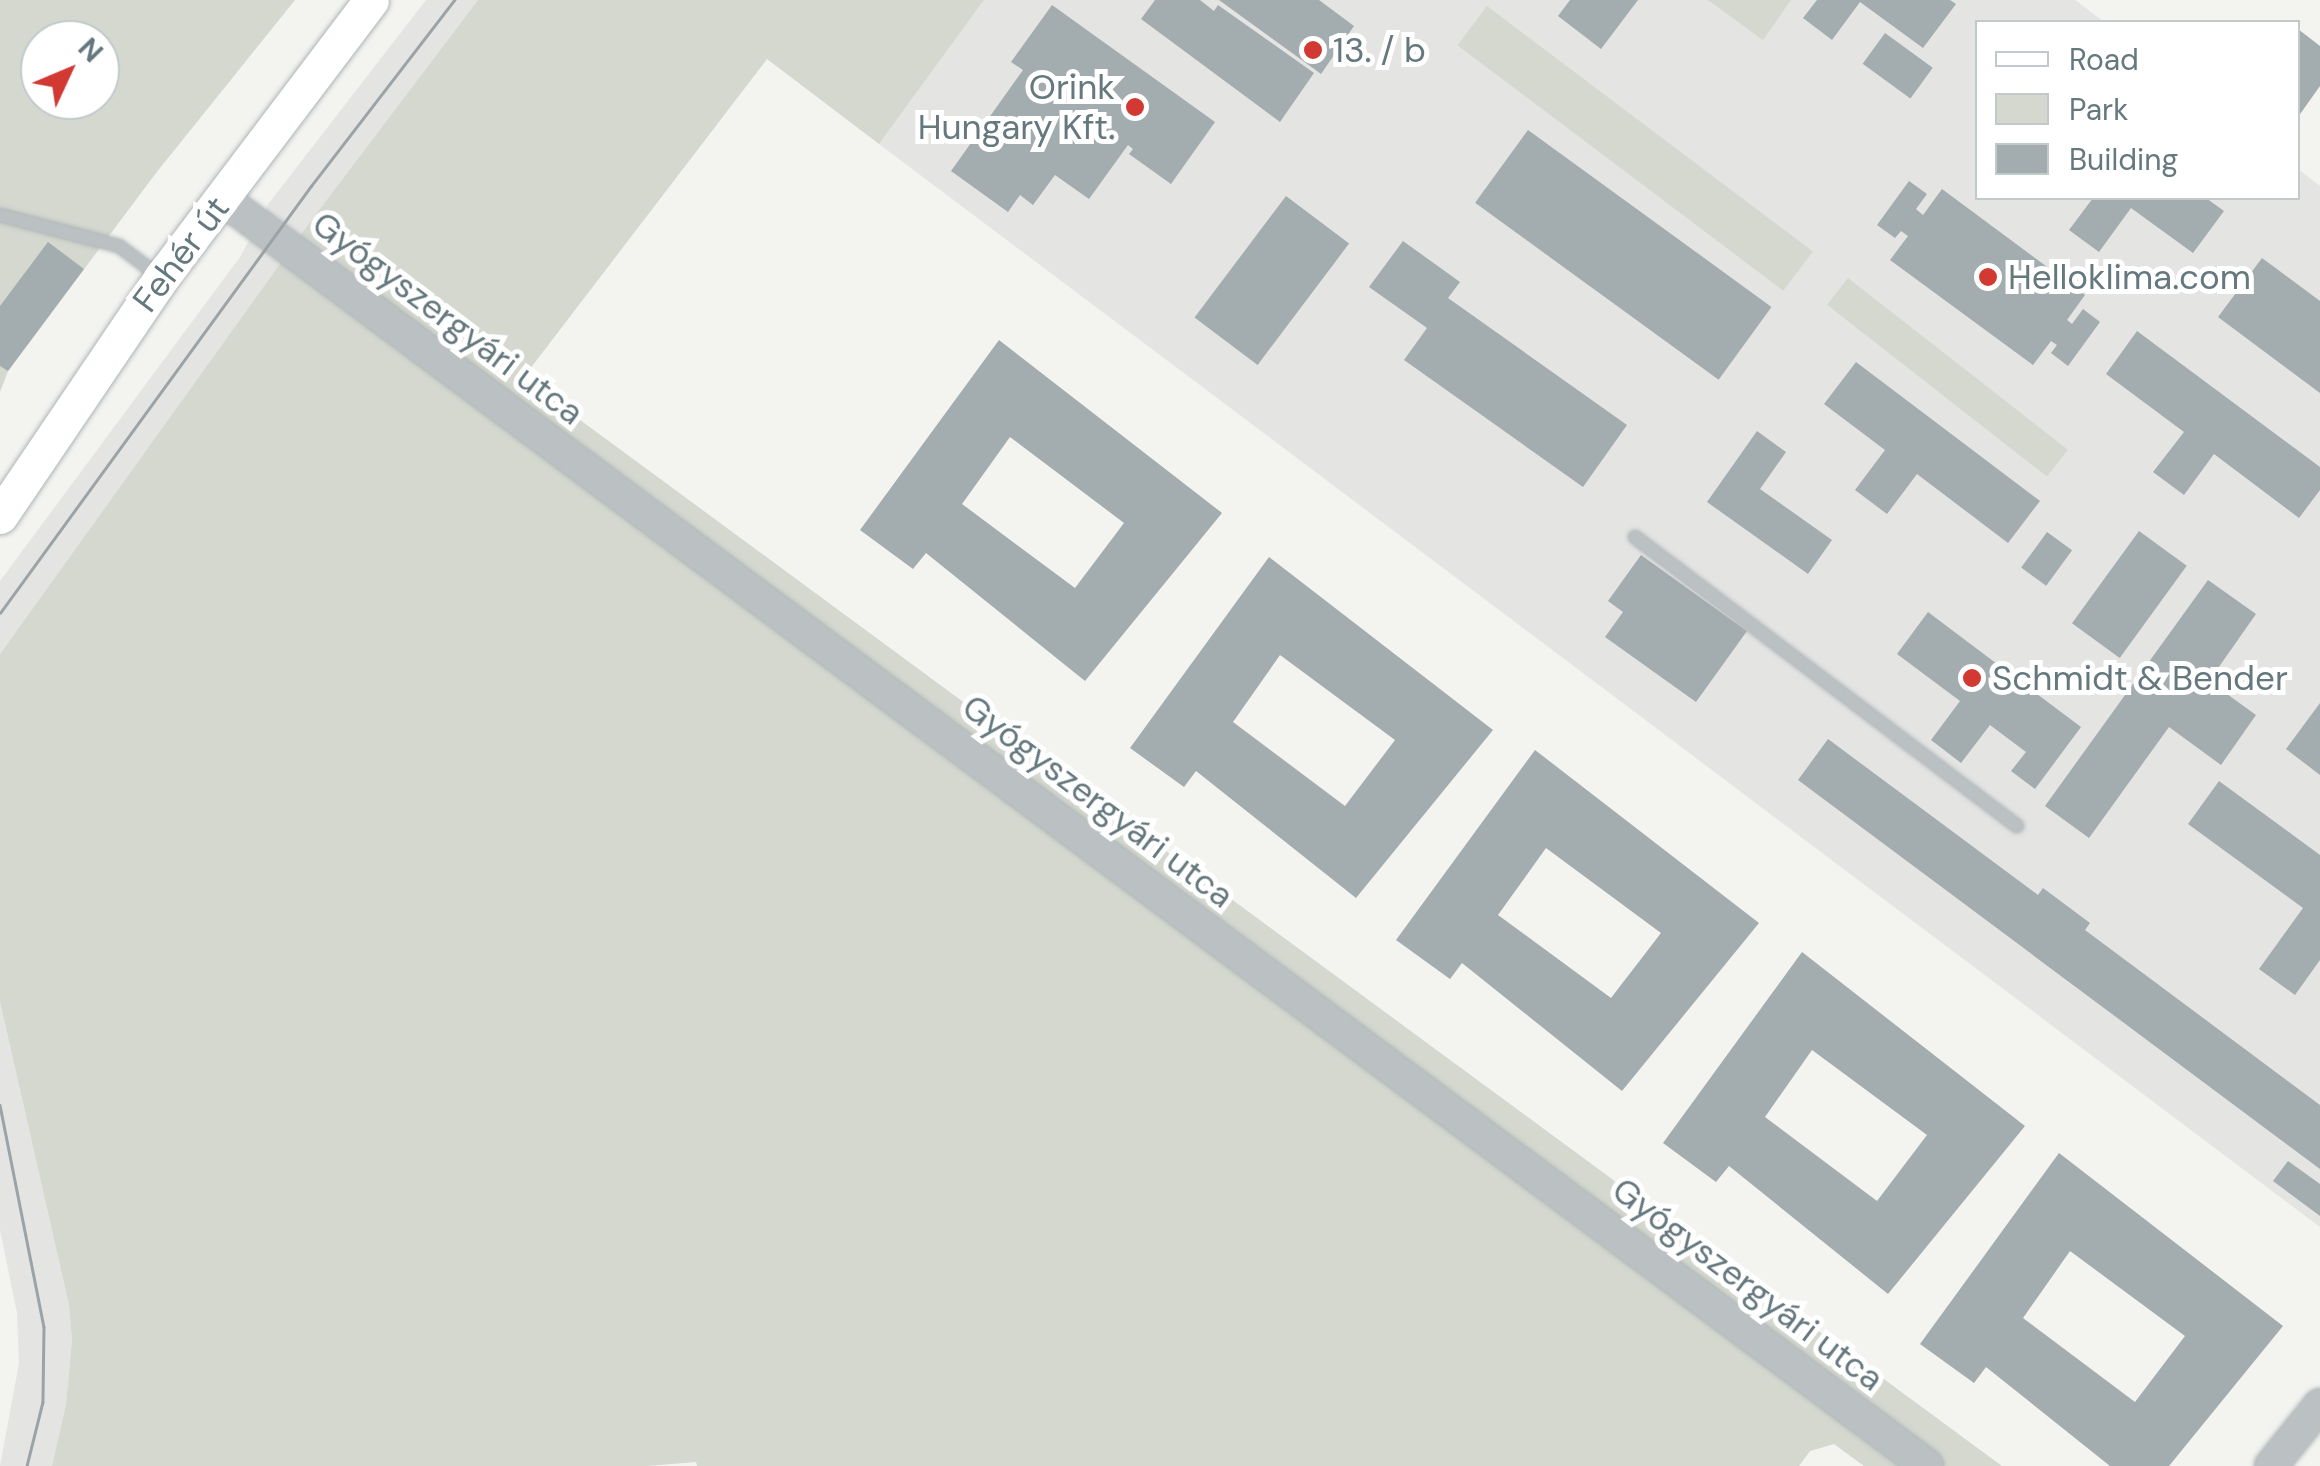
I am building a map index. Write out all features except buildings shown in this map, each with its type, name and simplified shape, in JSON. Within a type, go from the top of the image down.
[{"type":"main road","name":"Fehér út","points":[[0,516],[161,278],[371,0]]},
{"type":"street","name":"Gyógyszergyári utca","points":[[223,199],[1927,1466]]},
{"type":"street","points":[[2271,1466],[2320,1405]]},
{"type":"lane","points":[[0,215],[119,246],[161,278]]},
{"type":"lane","points":[[1634,538],[2017,826]]},
{"type":"shaded area","points":[[426,0],[478,0],[310,222],[0,654],[0,581],[240,257],[269,203]]},
{"type":"shaded area","points":[[984,0],[2075,0],[2101,20],[1975,20],[1975,200],[2300,200],[2300,171],[2320,186],[2320,1227],[879,144]]},
{"type":"shaded area","points":[[0,1002],[69,1305],[72,1340],[66,1404],[52,1466],[0,1466],[19,1363],[17,1313],[0,1230]]},
{"type":"green space","points":[[0,0],[295,0],[156,173],[8,371],[0,392]]},
{"type":"green space","points":[[478,0],[984,0],[879,144],[767,59],[523,378],[2002,1466],[1864,1466],[1834,1444],[1810,1451],[1799,1466],[697,1466],[696,1462],[647,1466],[52,1466],[66,1404],[72,1340],[69,1305],[0,1002],[0,654],[310,222]]},
{"type":"green space","points":[[1708,0],[1791,0],[1763,40]]},
{"type":"green space","points":[[1487,6],[1813,252],[1783,291],[1458,45]]},
{"type":"green space","points":[[1848,278],[2068,450],[2047,477],[1827,305]]},
{"type":"tram line","points":[[0,613],[311,186],[454,0]]},
{"type":"tram line","points":[[0,1105],[44,1327],[43,1402],[27,1466]]},
{"type":"place","name":"13. / b","points":[[1313,50]]},
{"type":"place","name":"Orink Hungary Kft.","points":[[1135,107]]},
{"type":"place","name":"Helloklima.com","points":[[1988,277]]},
{"type":"place","name":"Schmidt & Bender","points":[[1972,678]]}]
